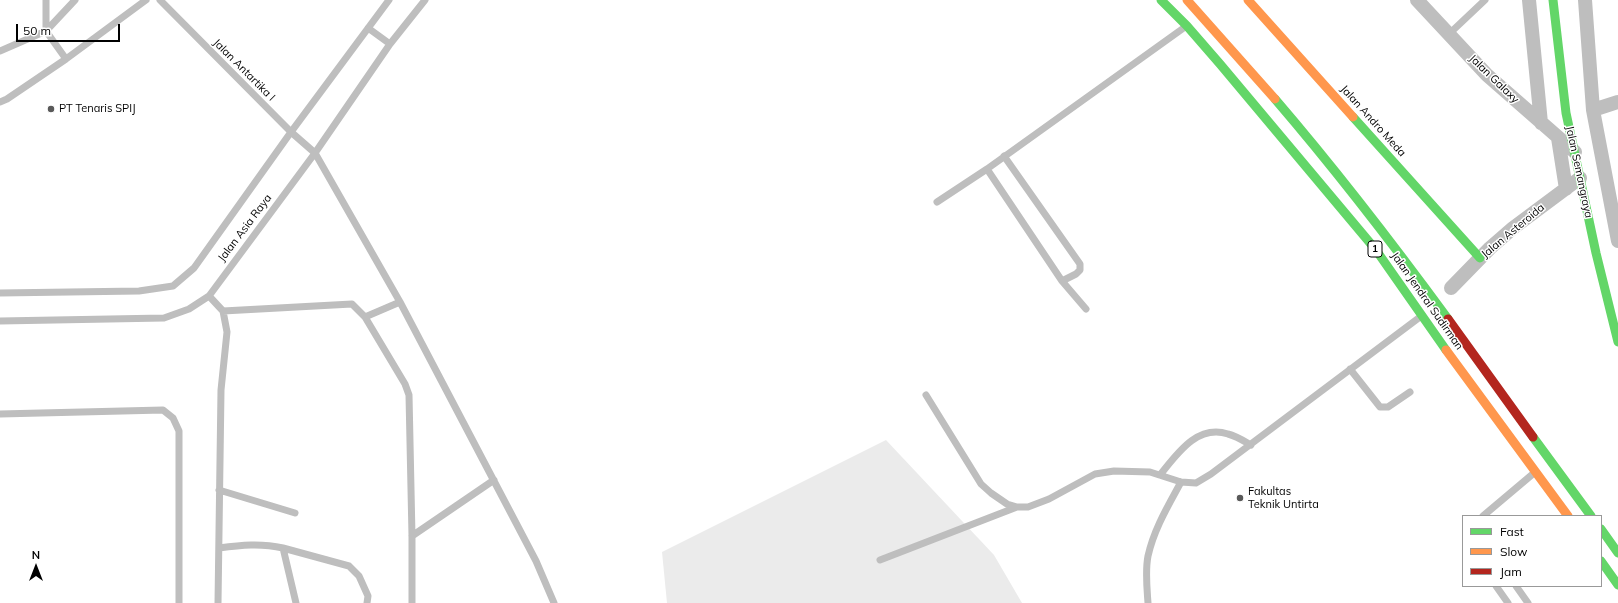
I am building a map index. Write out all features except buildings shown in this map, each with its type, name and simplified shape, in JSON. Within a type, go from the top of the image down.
[{"type":"main road","name":"Jalan Jendral Sudirman","points":[[1161,0],[1187,26],[1376,250],[1421,316],[1567,515]]},
{"type":"main road","name":"1","points":[[1187,0],[1297,125],[1400,253],[1590,515]]},
{"type":"main road","name":"Jalan Andro Meda","points":[[1248,0],[1480,258]]},
{"type":"main road","name":"Jalan Semangraya","points":[[1552,0],[1566,112],[1618,342]]},
{"type":"main road","points":[[1602,530],[1618,553]]},
{"type":"main road","points":[[1602,563],[1617,583]]},
{"type":"street","name":"Jalan Galaxy","points":[[1417,0],[1487,75],[1575,152]]},
{"type":"street","points":[[1529,0],[1541,123]]},
{"type":"street","points":[[1585,0],[1592,110],[1618,241]]},
{"type":"street","points":[[1592,110],[1618,102]]},
{"type":"street","points":[[1558,138],[1566,189]]},
{"type":"street","name":"Jalan Asteroida","points":[[1451,288],[1512,228],[1580,178]]},
{"type":"street","points":[[1602,563],[1618,557]]},
{"type":"lane","points":[[46,0],[46,31],[66,59]]},
{"type":"lane","points":[[0,51],[46,31],[75,0]]},
{"type":"lane","points":[[0,102],[7,99],[66,59],[146,0]]},
{"type":"lane","name":"Jalan Antartika I","points":[[160,0],[290,132],[315,153]]},
{"type":"lane","name":"Jalan Asia Raya","points":[[0,293],[139,291],[173,286],[194,268],[290,132],[389,0]]},
{"type":"lane","name":"Jalan Asia Raya","points":[[0,321],[164,318],[189,309],[209,296],[315,153],[390,44],[424,0]]},
{"type":"lane","points":[[1449,34],[1485,0]]},
{"type":"lane","points":[[937,202],[987,169],[1187,26]]},
{"type":"lane","points":[[368,28],[390,44]]},
{"type":"lane","points":[[315,153],[400,302],[536,561],[554,603]]},
{"type":"lane","points":[[1004,156],[1080,264],[1080,270],[1076,274],[1062,281]]},
{"type":"lane","points":[[987,169],[1062,281],[1086,309]]},
{"type":"lane","points":[[209,296],[223,311],[227,332],[221,390],[218,603]]},
{"type":"lane","points":[[365,317],[400,302]]},
{"type":"lane","points":[[223,311],[352,304],[365,317],[405,384],[409,395],[412,603]]},
{"type":"lane","points":[[926,395],[981,484],[1007,504],[1017,507],[1028,507],[1049,499],[1095,474],[1114,471],[1150,472],[1181,482],[1196,483],[1212,474],[1421,316]]},
{"type":"lane","points":[[1350,370],[1380,407],[1388,407],[1410,392]]},
{"type":"lane","points":[[0,414],[163,410],[173,418],[179,431],[179,603]]},
{"type":"lane","points":[[1160,475],[1177,454],[1196,436],[1208,432],[1228,434],[1251,445]]},
{"type":"lane","points":[[1484,515],[1536,472]]},
{"type":"lane","points":[[412,536],[494,480]]},
{"type":"lane","points":[[1148,603],[1146,578],[1148,557],[1158,525],[1181,482]]},
{"type":"lane","points":[[219,490],[295,513]]},
{"type":"lane","points":[[880,560],[1017,507]]},
{"type":"lane","points":[[219,548],[248,544],[269,545],[349,566],[359,576],[368,596],[367,603]]},
{"type":"lane","points":[[283,548],[296,603]]},
{"type":"lane","points":[[1497,587],[1508,603]]},
{"type":"lane","points":[[1517,587],[1528,603]]},
{"type":"shaded area","points":[[886,440],[994,555],[1022,603],[667,603],[662,552]]},
{"type":"traffic: fast","points":[[1161,0],[1187,26],[1220,64],[1376,250],[1446,350]]},
{"type":"traffic: fast","points":[[1553,0],[1566,113],[1596,253],[1618,342]]},
{"type":"traffic: fast","points":[[1275,99],[1364,208],[1448,319]]},
{"type":"traffic: fast","points":[[1353,117],[1480,258]]},
{"type":"traffic: fast","points":[[1533,437],[1590,515]]},
{"type":"traffic: fast","points":[[1602,530],[1618,553]]},
{"type":"traffic: fast","points":[[1602,562],[1618,585]]},
{"type":"traffic: slow","points":[[1187,0],[1275,99]]},
{"type":"traffic: slow","points":[[1248,0],[1353,117]]},
{"type":"traffic: slow","points":[[1446,350],[1567,515]]},
{"type":"traffic: jam","points":[[1448,319],[1533,437]]},
{"type":"place","name":"PT Tenaris SPIJ","points":[[51,109]]},
{"type":"place","name":"Fakultas Teknik Untirta","points":[[1240,498]]}]
